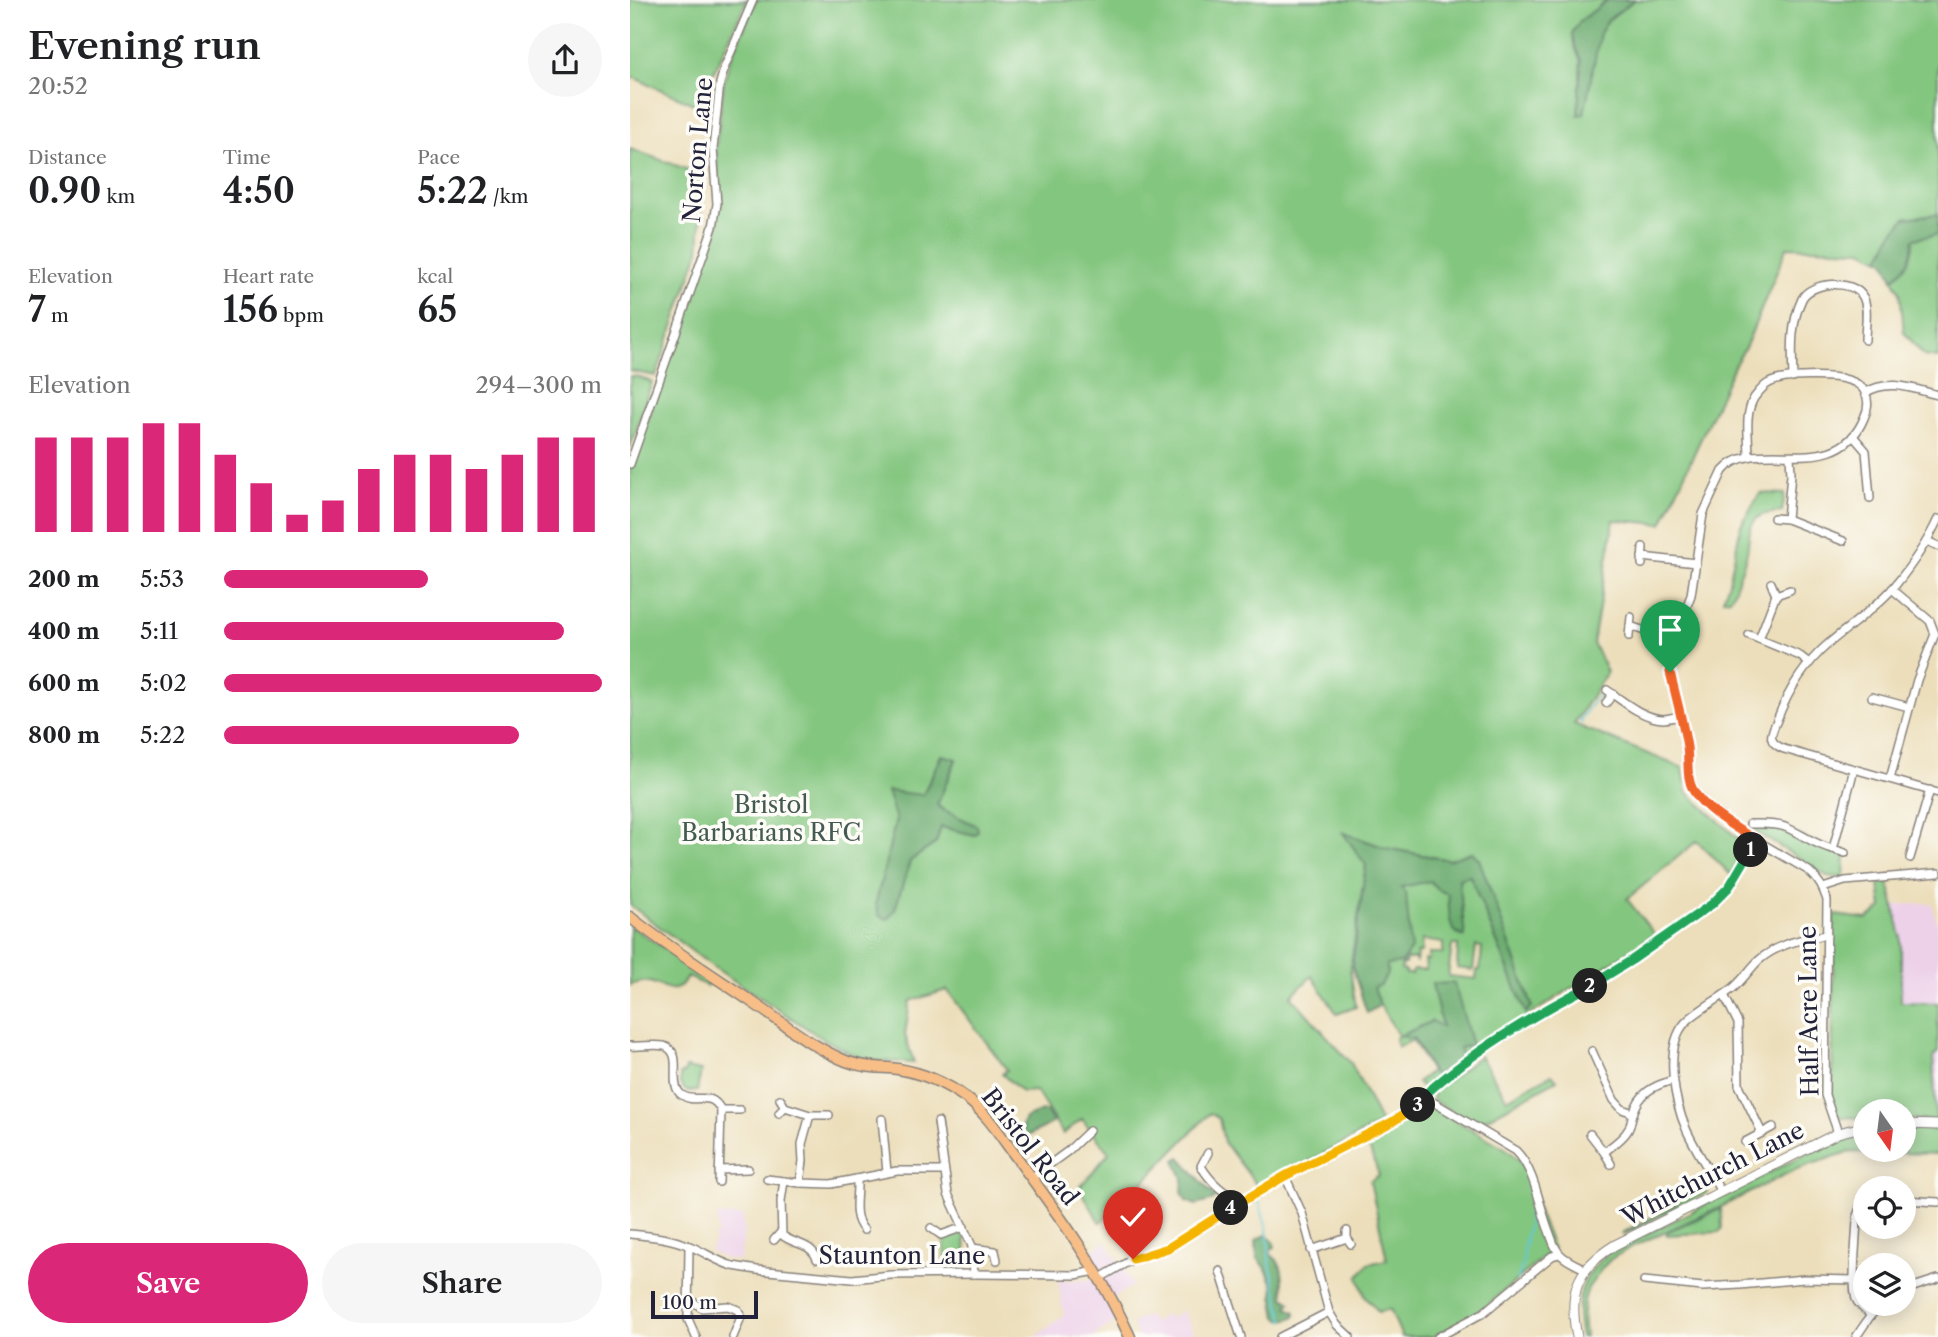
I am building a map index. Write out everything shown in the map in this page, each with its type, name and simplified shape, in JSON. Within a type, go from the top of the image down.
[{"type":"highway","name":"Bristol Road","points":[[630,917],[680,954],[821,1047],[847,1061],[868,1067],[918,1074],[941,1083],[971,1101],[1031,1178],[1098,1275],[1130,1337]]},
{"type":"street","name":"Norton Lane","points":[[630,464],[713,227],[717,204],[713,149],[720,83],[753,0]]},
{"type":"street","points":[[1793,378],[1793,331],[1803,298],[1809,290],[1829,285],[1858,290],[1865,300],[1863,334]]},
{"type":"street","points":[[1749,456],[1749,415],[1754,398],[1770,383],[1793,378],[1839,377],[1855,383],[1865,393],[1868,401],[1863,422],[1853,436],[1840,446],[1827,453],[1749,456],[1737,459],[1727,466],[1719,477],[1703,513],[1689,604],[1670,658],[1670,672],[1687,748],[1688,774],[1695,793],[1708,807],[1757,841],[1809,871],[1823,888],[1845,881],[1938,873]]},
{"type":"street","points":[[1865,393],[1890,384],[1938,395]]},
{"type":"street","points":[[1853,436],[1866,451],[1870,498]]},
{"type":"street","points":[[1787,519],[1790,456]]},
{"type":"street","points":[[1859,490],[1869,489]]},
{"type":"street","points":[[1774,518],[1787,519],[1838,536]]},
{"type":"street","points":[[1910,858],[1919,842],[1934,791],[1776,746],[1771,733],[1783,705],[1809,663],[1827,644],[1892,589],[1927,541],[1938,519]]},
{"type":"street","points":[[1927,541],[1938,546]]},
{"type":"street","points":[[1643,547],[1642,560],[1696,563]]},
{"type":"street","points":[[1759,639],[1776,596],[1771,583]]},
{"type":"street","points":[[1890,779],[1920,671],[1935,638],[1930,621],[1892,589]]},
{"type":"street","points":[[1776,596],[1790,590]]},
{"type":"street","points":[[1629,636],[1632,617]]},
{"type":"street","points":[[1630,626],[1674,641]]},
{"type":"street","points":[[1749,635],[1800,656],[1809,663]]},
{"type":"street","points":[[1606,703],[1610,692],[1635,709],[1653,717],[1662,719],[1680,716]]},
{"type":"street","points":[[1870,696],[1909,707]]},
{"type":"street","points":[[1833,849],[1854,769]]},
{"type":"street","points":[[1760,814],[1755,824],[1787,828],[1822,846],[1845,853]]},
{"type":"street","points":[[1428,1099],[1426,1096],[1429,1091],[1467,1059],[1557,1003],[1612,973],[1712,904],[1729,887],[1757,841]]},
{"type":"street","name":"Half Acre Lane","points":[[1823,888],[1827,900],[1825,1095],[1838,1133]]},
{"type":"street","points":[[1721,1192],[1686,1128],[1673,1080],[1673,1055],[1677,1037],[1685,1023],[1724,995],[1772,952],[1787,944],[1827,935]]},
{"type":"street","points":[[1724,995],[1738,1023],[1740,1086],[1762,1133]]},
{"type":"street","points":[[630,1046],[667,1047],[675,1058],[678,1092],[690,1098],[709,1098],[716,1102],[721,1110],[719,1182]]},
{"type":"street","points":[[1592,1051],[1614,1100],[1622,1109],[1633,1113]]},
{"type":"street","points":[[1604,1152],[1628,1130],[1637,1102],[1645,1091],[1673,1080]]},
{"type":"street","points":[[780,1099],[782,1110],[830,1115]]},
{"type":"street","points":[[1098,1275],[1175,1244],[1285,1176],[1392,1122],[1428,1099]]},
{"type":"street","points":[[1428,1099],[1522,1157],[1530,1171],[1540,1209],[1559,1254],[1585,1269],[1579,1280],[1573,1307],[1577,1337]]},
{"type":"street","points":[[721,1110],[740,1110]]},
{"type":"street","points":[[800,1183],[802,1144],[810,1115]]},
{"type":"street","points":[[882,1119],[887,1172]]},
{"type":"street","points":[[1916,1124],[1938,1125]]},
{"type":"street","points":[[936,1125],[952,1204],[972,1248],[974,1274]]},
{"type":"street","points":[[1745,1142],[1773,1127]]},
{"type":"street","name":"Whitchurch Lane","points":[[1585,1269],[1615,1245],[1838,1133],[1853,1129]]},
{"type":"street","points":[[1031,1178],[1068,1152],[1089,1131]]},
{"type":"street","points":[[1590,1134],[1611,1164]]},
{"type":"street","points":[[1208,1153],[1201,1166],[1207,1177],[1225,1194],[1242,1202]]},
{"type":"street","points":[[719,1170],[748,1169]]},
{"type":"street","points":[[916,1171],[916,1180]]},
{"type":"street","points":[[767,1179],[831,1184],[887,1172],[944,1171]]},
{"type":"street","points":[[1285,1176],[1302,1213],[1329,1312],[1337,1325],[1350,1337]]},
{"type":"street","points":[[857,1180],[858,1227]]},
{"type":"street","points":[[774,1240],[781,1232],[783,1221],[781,1201],[784,1181]]},
{"type":"street","points":[[1916,1201],[1938,1202]]},
{"type":"street","points":[[931,1228],[940,1238],[964,1227]]},
{"type":"street","points":[[781,1232],[787,1240],[813,1250],[817,1259]]},
{"type":"street","name":"Staunton Lane","points":[[630,1234],[664,1237],[733,1266],[802,1275],[852,1279],[891,1275],[1098,1275]]},
{"type":"street","points":[[1311,1250],[1349,1238]]},
{"type":"street","points":[[813,1250],[821,1245]]},
{"type":"street","points":[[689,1246],[688,1319],[696,1337]]},
{"type":"street","points":[[972,1248],[997,1252]]},
{"type":"street","points":[[1438,1337],[1483,1313],[1552,1256],[1559,1254]]},
{"type":"street","points":[[1220,1271],[1241,1337]]},
{"type":"street","points":[[1644,1281],[1703,1287],[1804,1279],[1853,1280]]},
{"type":"street","points":[[1916,1286],[1938,1279]]},
{"type":"street","points":[[688,1298],[702,1308],[728,1306],[738,1310],[741,1317],[733,1337]]},
{"type":"street","points":[[1280,1337],[1329,1312]]},
{"type":"street","points":[[1856,1337],[1870,1316]]},
{"type":"shaded area","points":[[1932,903],[1938,928],[1938,1121],[1916,1120],[1916,1099],[1853,1099],[1853,1118],[1838,1117],[1832,1095],[1832,1000],[1901,1002],[1901,937],[1894,905]]},
{"type":"shaded area","points":[[717,1216],[743,1216],[740,1261],[723,1258],[710,1251],[715,1235],[718,1234]]},
{"type":"shaded area","points":[[1105,1241],[1133,1285],[1108,1301],[1117,1320],[1093,1337],[1036,1337],[1064,1315],[1058,1281],[1090,1280],[1102,1271],[1091,1252]]},
{"type":"shaded area","points":[[1182,1310],[1196,1337],[1138,1337],[1132,1323],[1146,1316],[1155,1323],[1166,1314],[1171,1319]]},
{"type":"green space","points":[[630,0],[747,0],[698,106],[630,76]]},
{"type":"green space","name":"Bristol Barbarians RFC","points":[[756,0],[1608,0],[1580,21],[1574,44],[1581,61],[1578,114],[1600,33],[1608,20],[1634,0],[1938,0],[1938,214],[1905,218],[1892,234],[1880,259],[1862,250],[1787,247],[1746,346],[1734,366],[1662,524],[1614,520],[1593,643],[1607,672],[1574,724],[1683,768],[1687,792],[1745,845],[1731,875],[1697,841],[1627,899],[1655,935],[1473,1051],[1425,1091],[1417,1082],[1431,1072],[1413,1040],[1398,1047],[1395,1040],[1398,1035],[1380,1005],[1373,987],[1387,965],[1401,887],[1470,876],[1526,1012],[1532,1006],[1479,859],[1472,852],[1449,860],[1386,848],[1344,833],[1366,865],[1350,969],[1356,1007],[1337,1014],[1312,976],[1291,996],[1351,1063],[1381,1123],[1259,1188],[1224,1142],[1219,1119],[1210,1113],[1129,1197],[1100,1222],[1079,1188],[1109,1153],[1082,1119],[1063,1134],[1036,1091],[1022,1092],[1002,1074],[1007,1070],[947,990],[910,1001],[905,1035],[914,1063],[868,1060],[820,1037],[712,966],[630,905],[630,470],[717,229],[720,203],[716,148],[729,63]],"holes":[[[941,755],[956,760],[937,805],[975,835],[941,827],[936,843],[910,861],[895,909],[876,903],[896,820],[923,795]],[[1422,940],[1443,943],[1443,953],[1429,953],[1429,960],[1425,960],[1426,970],[1413,970],[1412,974],[1401,970],[1406,959],[1415,959],[1416,963],[1417,953],[1421,953]],[[1452,945],[1458,945],[1457,968],[1473,970],[1476,946],[1482,947],[1480,970],[1477,970],[1476,979],[1448,976]],[[1443,1028],[1472,1045],[1458,1048],[1414,1038]]]},
{"type":"green space","points":[[1608,0],[1634,0],[1608,20],[1600,33],[1584,114],[1578,115],[1581,61],[1572,33],[1580,21]]},
{"type":"green space","points":[[630,149],[703,175],[699,251],[656,376],[630,371]]},
{"type":"green space","points":[[1938,214],[1938,234],[1914,239],[1908,261],[1893,279],[1885,261],[1880,259],[1892,234],[1905,218]]},
{"type":"green space","points":[[1938,234],[1938,358],[1924,356],[1904,332],[1900,292],[1893,279],[1908,261],[1914,239]]},
{"type":"green space","points":[[630,376],[652,382],[630,448]]},
{"type":"green space","points":[[1762,493],[1785,494],[1782,511],[1763,515],[1752,524],[1746,557],[1733,594],[1730,598],[1723,599],[1741,525]]},
{"type":"green space","points":[[942,755],[956,759],[937,805],[977,826],[978,831],[975,835],[941,827],[936,843],[910,861],[895,909],[888,919],[879,916],[876,903],[896,820],[887,791],[923,795]]},
{"type":"green space","points":[[1748,827],[1781,828],[1845,855],[1844,878],[1827,876]]},
{"type":"green space","points":[[1343,833],[1386,848],[1449,860],[1472,852],[1479,859],[1532,1006],[1526,1013],[1470,876],[1459,879],[1465,937],[1459,935],[1452,926],[1448,894],[1438,890],[1430,881],[1401,887],[1406,894],[1411,949],[1401,963],[1387,965],[1387,974],[1381,985],[1374,987],[1380,1005],[1367,1013],[1352,967],[1366,865]]},
{"type":"green space","points":[[1879,883],[1889,883],[1901,937],[1901,1002],[1938,1003],[1938,1052],[1933,1057],[1936,1121],[1916,1120],[1916,1099],[1853,1099],[1853,1118],[1838,1117],[1832,1095],[1834,915],[1867,919],[1882,908]]},
{"type":"green space","points":[[630,926],[706,975],[707,986],[687,976],[679,987],[674,989],[648,982],[630,985]]},
{"type":"green space","points":[[1454,983],[1472,1045],[1459,1048],[1463,1058],[1447,1070],[1434,1075],[1414,1039],[1400,1036],[1432,1021],[1442,1027],[1432,984]]},
{"type":"green space","points":[[1480,1056],[1507,1099],[1552,1074],[1557,1080],[1475,1125],[1433,1100],[1432,1093]]},
{"type":"green space","points":[[686,1068],[701,1071],[697,1091],[686,1091],[680,1084],[680,1074],[685,1073]]},
{"type":"green space","points":[[1428,1105],[1505,1148],[1520,1160],[1531,1182],[1537,1209],[1553,1249],[1475,1316],[1433,1337],[1402,1337],[1390,1309],[1379,1312],[1365,1296],[1358,1277],[1368,1264],[1387,1260],[1370,1181],[1379,1175],[1367,1142]]},
{"type":"green space","points":[[1046,1111],[1053,1122],[1015,1147],[1011,1137],[1017,1137],[1023,1131],[1025,1118]]},
{"type":"green space","points":[[1916,1129],[1938,1130],[1938,1154],[1916,1154]]},
{"type":"green space","points":[[1853,1135],[1853,1152],[1794,1170],[1611,1259],[1588,1288],[1583,1313],[1585,1337],[1581,1337],[1578,1312],[1582,1290],[1591,1271],[1609,1253],[1842,1138]]},
{"type":"green space","points":[[1180,1157],[1215,1197],[1214,1200],[1196,1205],[1186,1201],[1182,1192],[1183,1178],[1175,1160]]},
{"type":"green space","points":[[1705,1179],[1709,1187],[1706,1193],[1623,1235],[1622,1233],[1675,1205],[1698,1180]]},
{"type":"green space","points":[[1721,1209],[1722,1228],[1719,1232],[1667,1235],[1666,1232]]},
{"type":"green space","points":[[961,1231],[964,1233],[968,1262],[964,1268],[945,1269],[945,1236]]},
{"type":"green space","points":[[1267,1235],[1275,1247],[1270,1250],[1271,1255],[1281,1268],[1284,1297],[1291,1302],[1289,1309],[1295,1312],[1295,1316],[1288,1319],[1277,1317],[1274,1286],[1257,1257],[1256,1241]]},
{"type":"waterway","points":[[1582,722],[1580,720],[1601,691]]},
{"type":"waterway","points":[[1259,1202],[1267,1229],[1270,1265],[1284,1321]]},
{"type":"waterway","points":[[1517,1281],[1523,1264],[1528,1211]]},
{"type":"route","points":[[1133,1259],[1168,1248],[1285,1176],[1392,1122],[1428,1099],[1426,1096],[1429,1091],[1467,1059],[1557,1003],[1612,973],[1723,894],[1757,841],[1708,807],[1690,785],[1687,748],[1670,672]]}]
